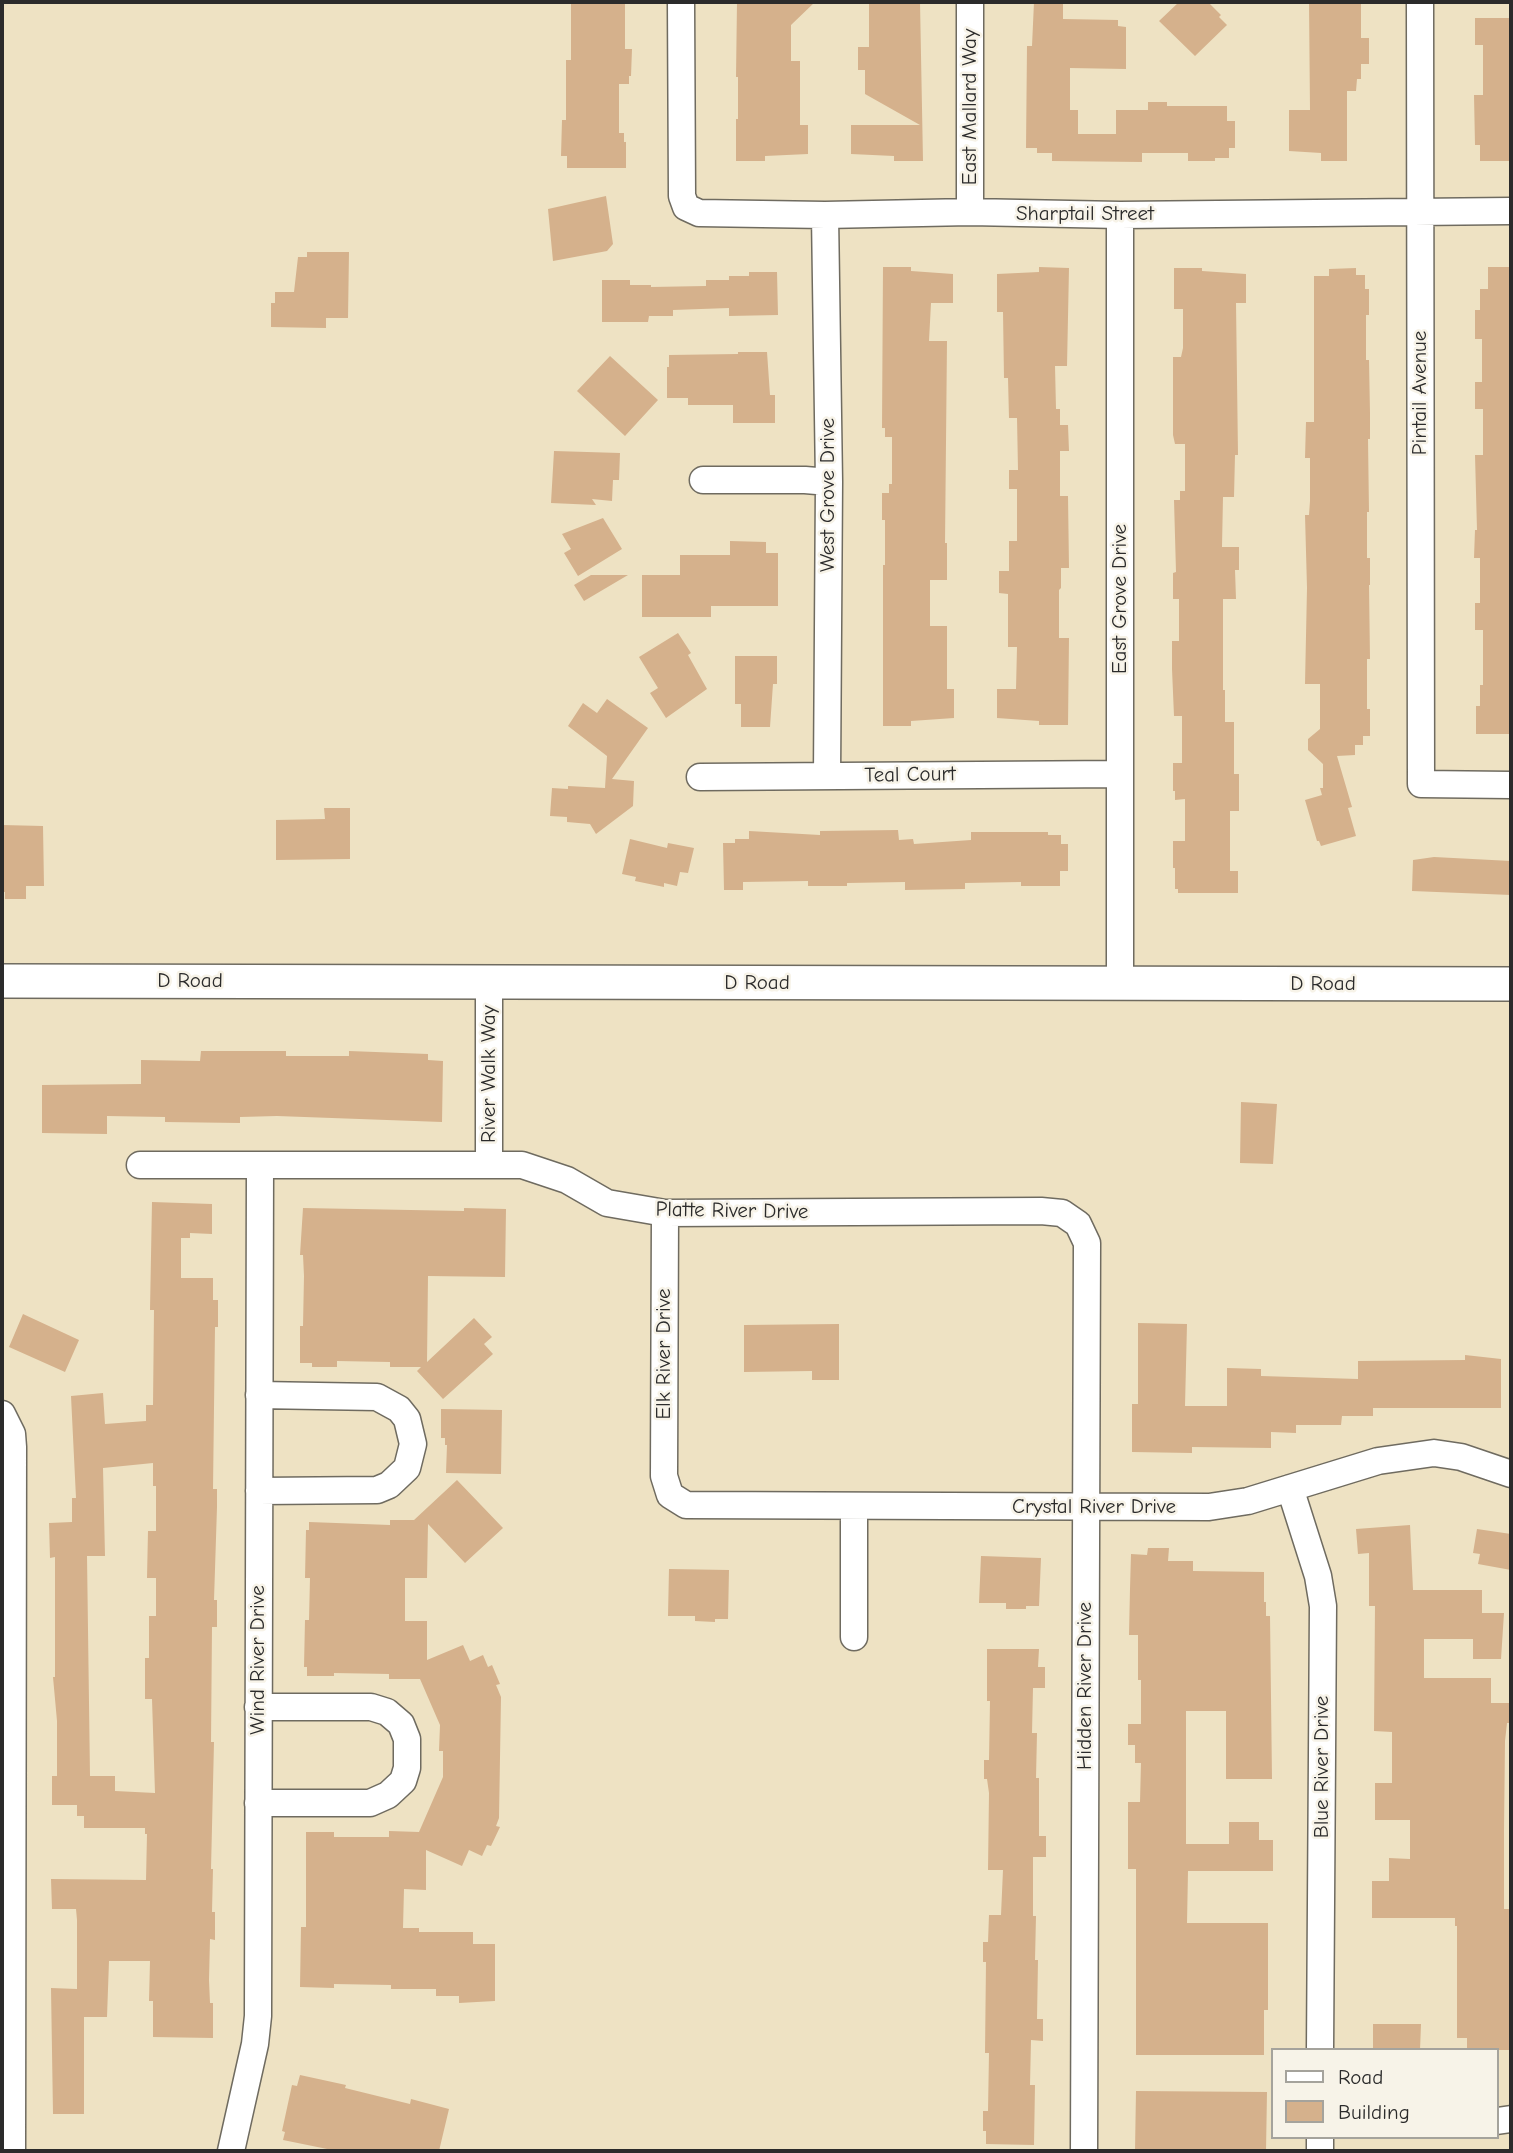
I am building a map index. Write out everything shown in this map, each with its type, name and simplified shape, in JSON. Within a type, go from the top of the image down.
[{"type":"street","name":"Sharptail Street","points":[[681,2],[682,196],[686,206],[699,213],[825,215],[970,212],[1120,215],[1511,211]]},
{"type":"street","name":"East Mallard Way","points":[[970,2],[970,212]]},
{"type":"street","name":"Pintail Avenue","points":[[1420,2],[1421,785],[1511,785]]},
{"type":"street","name":"West Grove Drive","points":[[825,215],[829,482],[827,776]]},
{"type":"street","name":"East Grove Drive","points":[[1120,215],[1120,983]]},
{"type":"street","points":[[703,480],[829,482]]},
{"type":"street","name":"Teal Court","points":[[700,776],[1120,774]]},
{"type":"street","name":"D Road","points":[[2,981],[1511,984]]},
{"type":"street","name":"River Walk Way","points":[[489,982],[489,1165]]},
{"type":"street","name":"Platte River Drive","points":[[140,1165],[522,1165],[567,1180],[607,1203],[665,1213],[1041,1211],[1062,1213],[1078,1224]]},
{"type":"street","name":"Wind River Drive","points":[[230,2151],[255,2044],[258,2015],[260,1165]]},
{"type":"street","name":"Elk River Drive","points":[[665,1213],[663,1454],[664,1476],[670,1495]]},
{"type":"street","name":"Hidden River Drive","points":[[1078,1224],[1087,1243],[1084,2151]]},
{"type":"street","points":[[259,1395],[377,1397],[399,1409],[407,1419],[413,1444],[407,1468],[389,1485],[377,1490],[259,1491]]},
{"type":"street","points":[[2,1414],[12,1434],[13,1447],[12,2151]]},
{"type":"street","name":"Crystal River Drive","points":[[670,1495],[686,1505],[706,1507],[1209,1507],[1248,1501],[1378,1461],[1434,1453],[1461,1457],[1511,1474]]},
{"type":"street","name":"Blue River Drive","points":[[1290,1488],[1318,1576],[1323,1606],[1321,2048]]},
{"type":"street","points":[[854,1507],[854,1637]]},
{"type":"street","points":[[258,1707],[371,1707],[387,1712],[401,1724],[407,1739],[407,1768],[402,1781],[388,1795],[370,1803],[258,1803]]},
{"type":"building","points":[[571,2],[625,2],[625,49],[632,49],[631,76],[629,84],[619,84],[619,133],[624,133],[626,142],[626,168],[567,168],[567,156],[561,156],[562,120],[566,120],[566,60],[571,60]]},
{"type":"building","points":[[737,2],[815,2],[791,25],[791,61],[800,61],[800,125],[808,125],[808,154],[765,156],[765,161],[736,161]]},
{"type":"building","points":[[869,2],[920,2],[923,161],[894,161],[894,156],[851,154],[851,125],[920,125],[865,94],[865,70],[858,70],[858,47],[869,47]]},
{"type":"building","points":[[1034,2],[1063,2],[1063,19],[1118,20],[1118,26],[1126,27],[1126,69],[1070,68],[1070,110],[1078,110],[1078,134],[1116,134],[1116,110],[1148,110],[1148,102],[1167,102],[1167,106],[1227,106],[1227,121],[1235,121],[1235,148],[1229,148],[1229,158],[1188,161],[1188,153],[1142,153],[1142,162],[1052,161],[1052,153],[1037,153],[1037,148],[1026,148],[1027,46],[1032,46]]},
{"type":"building","points":[[1179,2],[1208,2],[1227,25],[1195,56],[1159,21]]},
{"type":"building","points":[[1309,2],[1361,2],[1361,38],[1369,38],[1369,64],[1361,64],[1361,79],[1357,79],[1356,91],[1347,91],[1347,161],[1321,161],[1321,153],[1289,151],[1289,110],[1310,110]]},
{"type":"building","points":[[1475,18],[1511,18],[1511,161],[1480,161],[1480,145],[1475,145],[1474,95],[1483,95],[1483,45],[1475,45]]},
{"type":"building","points":[[606,196],[613,244],[607,251],[553,261],[548,209]]},
{"type":"building","points":[[307,252],[349,252],[348,318],[326,318],[326,328],[271,327],[271,303],[275,303],[275,292],[294,292],[298,257],[307,257]]},
{"type":"building","points":[[883,267],[911,267],[911,271],[953,274],[953,303],[931,303],[929,341],[947,341],[947,580],[930,580],[930,626],[947,626],[947,689],[954,689],[954,718],[911,721],[911,726],[883,726],[885,520],[882,520],[882,493],[889,493],[889,484],[892,484],[892,437],[885,437],[885,428],[882,428]]},
{"type":"building","points":[[1039,267],[1069,268],[1067,366],[1055,366],[1056,409],[1060,409],[1060,425],[1068,425],[1069,451],[1060,451],[1060,496],[1068,496],[1069,568],[1061,568],[1059,590],[1059,638],[1069,638],[1068,725],[1039,725],[1039,721],[997,718],[997,689],[1016,689],[1017,647],[1008,647],[1008,594],[999,593],[999,571],[1009,571],[1009,541],[1017,541],[1017,489],[1009,489],[1009,470],[1018,470],[1017,418],[1009,418],[1008,378],[1004,378],[1003,312],[997,312],[997,274],[1039,272]]},
{"type":"building","points":[[1488,267],[1511,267],[1511,734],[1476,734],[1476,706],[1480,706],[1480,685],[1483,685],[1483,630],[1475,630],[1475,603],[1480,603],[1480,558],[1474,558],[1477,530],[1475,455],[1483,455],[1483,409],[1475,409],[1475,382],[1482,382],[1482,339],[1475,339],[1475,310],[1480,310],[1480,289],[1488,289]]},
{"type":"building","points":[[1174,268],[1202,268],[1202,271],[1246,274],[1246,303],[1236,303],[1238,455],[1235,455],[1234,497],[1223,497],[1222,547],[1239,547],[1239,570],[1235,570],[1236,599],[1223,599],[1225,722],[1234,722],[1234,774],[1239,774],[1239,811],[1230,811],[1230,871],[1238,871],[1238,893],[1178,893],[1178,889],[1175,889],[1173,841],[1185,841],[1185,799],[1175,800],[1173,791],[1173,763],[1182,763],[1182,716],[1174,716],[1172,669],[1172,641],[1179,641],[1179,599],[1173,599],[1173,573],[1176,572],[1174,500],[1180,500],[1180,491],[1185,491],[1185,444],[1175,444],[1173,435],[1173,357],[1181,357],[1183,348],[1183,309],[1174,309]]},
{"type":"building","points":[[1356,268],[1356,275],[1365,275],[1365,289],[1369,289],[1366,360],[1369,360],[1370,413],[1367,558],[1370,558],[1370,659],[1367,659],[1367,709],[1370,709],[1370,736],[1363,736],[1363,745],[1355,745],[1355,755],[1337,756],[1352,807],[1348,808],[1356,836],[1321,846],[1317,841],[1305,800],[1322,795],[1320,788],[1323,788],[1323,764],[1308,750],[1308,739],[1320,729],[1320,684],[1305,684],[1305,515],[1309,515],[1310,458],[1305,458],[1306,422],[1314,422],[1314,276],[1329,276],[1329,269]]},
{"type":"building","points":[[749,272],[777,272],[778,315],[729,316],[729,308],[673,310],[673,316],[649,316],[648,322],[602,322],[602,280],[630,280],[630,285],[651,287],[706,286],[706,280],[729,280],[729,276],[749,276]]},
{"type":"building","points":[[767,352],[770,395],[775,395],[775,423],[733,423],[733,405],[688,405],[688,398],[667,398],[669,355]]},
{"type":"building","points":[[610,356],[658,400],[625,436],[577,391]]},
{"type":"building","points":[[554,451],[620,453],[619,480],[613,480],[612,501],[592,499],[596,505],[551,503]]},
{"type":"building","points":[[603,518],[622,549],[578,576],[564,553],[571,549],[562,534]]},
{"type":"building","points":[[730,541],[766,542],[766,553],[778,553],[778,606],[711,606],[711,617],[642,617],[642,575],[680,575],[680,555],[730,555]]},
{"type":"building","points":[[591,575],[628,575],[584,601],[574,585]]},
{"type":"building","points":[[678,633],[691,653],[688,655],[707,689],[666,718],[650,693],[658,688],[639,657]]},
{"type":"building","points":[[735,656],[777,656],[777,684],[773,684],[770,727],[741,727],[741,704],[735,704]]},
{"type":"building","points":[[607,699],[648,728],[612,779],[634,781],[633,806],[596,834],[590,824],[567,822],[567,817],[550,816],[552,788],[605,788],[607,756],[568,726],[583,703],[597,713]]},
{"type":"building","points":[[324,808],[350,808],[350,859],[276,860],[276,820],[325,819]]},
{"type":"building","points":[[2,825],[43,826],[44,886],[26,886],[26,899],[5,899],[5,892],[2,892]]},
{"type":"building","points":[[898,830],[899,840],[913,839],[914,844],[971,840],[971,832],[1048,832],[1048,835],[1061,835],[1061,844],[1068,844],[1068,871],[1060,871],[1060,886],[1021,886],[1021,882],[965,883],[965,889],[905,890],[905,882],[808,886],[808,881],[743,882],[743,890],[724,890],[723,843],[735,843],[735,839],[749,839],[749,831],[820,835],[820,831]]},
{"type":"building","points":[[630,839],[667,848],[668,843],[694,848],[688,873],[680,872],[677,886],[664,883],[664,887],[635,881],[636,877],[622,874]]},
{"type":"building","points":[[1434,857],[1511,861],[1511,895],[1412,891],[1413,860]]},
{"type":"building","points":[[201,1051],[286,1051],[286,1056],[349,1056],[349,1051],[428,1054],[428,1060],[443,1061],[442,1122],[277,1116],[240,1117],[240,1123],[165,1122],[165,1117],[107,1116],[107,1134],[42,1133],[42,1085],[141,1084],[141,1060],[200,1061]]},
{"type":"building","points":[[1241,1102],[1277,1104],[1273,1164],[1240,1163]]},
{"type":"building","points":[[152,1202],[212,1204],[212,1234],[190,1233],[190,1238],[181,1238],[181,1278],[213,1278],[213,1300],[218,1300],[218,1327],[215,1327],[213,1489],[217,1489],[214,1600],[217,1600],[217,1627],[212,1627],[211,1742],[214,1742],[211,1869],[215,1940],[210,1939],[209,1980],[210,2003],[213,2003],[213,2038],[153,2037],[153,2001],[149,2001],[150,1961],[109,1961],[107,2017],[84,2017],[84,2114],[53,2114],[51,1988],[77,1989],[77,1920],[76,1909],[52,1909],[51,1879],[146,1880],[147,1834],[145,1828],[84,1828],[84,1816],[77,1816],[77,1805],[52,1805],[52,1776],[57,1776],[57,1721],[53,1677],[55,1557],[50,1558],[49,1523],[72,1522],[72,1498],[76,1498],[71,1396],[103,1393],[105,1424],[146,1421],[146,1405],[153,1405],[154,1310],[150,1310]],"holes":[[[153,1463],[153,1486],[156,1486],[156,1531],[148,1531],[147,1578],[156,1578],[156,1616],[149,1616],[145,1699],[152,1699],[155,1793],[115,1791],[115,1776],[90,1776],[87,1556],[105,1556],[103,1468]]]},
{"type":"building","points":[[303,1208],[464,1211],[464,1208],[506,1209],[505,1277],[428,1276],[427,1362],[474,1318],[492,1337],[484,1344],[493,1354],[443,1399],[417,1371],[421,1367],[390,1367],[390,1362],[337,1361],[337,1367],[312,1367],[312,1363],[300,1363],[304,1276],[303,1255],[300,1255]]},
{"type":"building","points":[[23,1314],[79,1340],[65,1372],[9,1347]]},
{"type":"building","points":[[1138,1323],[1187,1324],[1185,1406],[1227,1406],[1227,1368],[1261,1369],[1261,1376],[1358,1379],[1358,1361],[1465,1360],[1465,1355],[1501,1359],[1501,1408],[1373,1408],[1373,1416],[1342,1416],[1341,1425],[1296,1425],[1296,1433],[1271,1432],[1271,1448],[1192,1447],[1192,1453],[1132,1452],[1132,1404],[1138,1404]]},
{"type":"building","points":[[839,1324],[839,1380],[812,1380],[812,1371],[744,1372],[744,1325]]},
{"type":"building","points":[[441,1409],[502,1410],[501,1474],[446,1473],[447,1445],[445,1438],[441,1438]]},
{"type":"building","points":[[457,1480],[503,1528],[465,1563],[428,1524],[427,1578],[405,1578],[405,1621],[427,1621],[427,1660],[463,1645],[470,1661],[483,1655],[488,1667],[492,1665],[500,1684],[496,1685],[501,1697],[499,1818],[496,1826],[500,1827],[491,1846],[487,1845],[482,1856],[469,1850],[462,1866],[426,1850],[426,1890],[404,1889],[403,1928],[419,1928],[419,1932],[473,1932],[473,1944],[495,1944],[495,2001],[459,2003],[459,1996],[436,1996],[436,1989],[391,1989],[391,1985],[334,1984],[334,1988],[300,1987],[301,1927],[306,1927],[306,1832],[334,1832],[334,1837],[389,1837],[389,1831],[419,1832],[443,1777],[443,1751],[439,1751],[440,1725],[420,1679],[389,1679],[389,1674],[334,1673],[334,1676],[307,1676],[307,1667],[304,1667],[305,1620],[309,1620],[310,1578],[305,1578],[306,1530],[309,1530],[309,1522],[390,1525],[390,1520],[414,1520]]},
{"type":"building","points":[[1410,1525],[1413,1590],[1482,1590],[1482,1613],[1504,1613],[1501,1659],[1473,1659],[1473,1639],[1424,1639],[1424,1678],[1491,1678],[1491,1703],[1511,1703],[1511,1723],[1507,1723],[1505,1741],[1504,1909],[1511,1909],[1511,2050],[1467,2048],[1467,2038],[1457,2038],[1455,1918],[1372,1918],[1372,1881],[1389,1881],[1389,1858],[1410,1859],[1410,1820],[1375,1820],[1375,1783],[1392,1783],[1392,1732],[1374,1731],[1375,1606],[1369,1606],[1369,1553],[1358,1554],[1356,1529]]},
{"type":"building","points":[[1477,1529],[1511,1534],[1511,1570],[1478,1564],[1480,1554],[1473,1553]]},
{"type":"building","points":[[1148,1548],[1169,1548],[1168,1561],[1193,1561],[1193,1571],[1264,1572],[1264,1602],[1266,1616],[1270,1616],[1272,1779],[1226,1779],[1226,1711],[1186,1711],[1186,1844],[1229,1844],[1229,1822],[1259,1822],[1259,1840],[1273,1840],[1273,1871],[1188,1871],[1187,1923],[1268,1923],[1268,2010],[1264,2010],[1264,2055],[1136,2055],[1136,1869],[1128,1869],[1128,1802],[1140,1802],[1141,1763],[1135,1763],[1135,1745],[1128,1745],[1128,1724],[1141,1724],[1141,1680],[1138,1680],[1138,1635],[1129,1635],[1130,1589],[1131,1554],[1147,1555]]},
{"type":"building","points":[[981,1556],[1041,1558],[1039,1606],[1006,1609],[1006,1603],[979,1603]]},
{"type":"building","points":[[669,1569],[729,1570],[728,1619],[715,1619],[715,1622],[695,1621],[695,1616],[668,1616]]},
{"type":"building","points":[[987,1649],[1039,1649],[1038,1667],[1045,1667],[1045,1688],[1033,1688],[1032,1733],[1037,1733],[1039,1836],[1046,1836],[1046,1857],[1033,1857],[1035,1960],[1038,1960],[1037,2019],[1043,2019],[1043,2041],[1031,2040],[1030,2085],[1035,2085],[1034,2145],[986,2144],[986,2131],[983,2131],[983,2111],[988,2111],[989,2053],[985,2053],[986,1962],[983,1962],[983,1942],[988,1942],[989,1915],[1001,1915],[1003,1870],[988,1870],[989,1793],[987,1779],[984,1779],[984,1760],[989,1760]]},
{"type":"building","points":[[1373,2024],[1421,2024],[1420,2048],[1373,2048]]},
{"type":"building","points":[[300,2075],[410,2104],[411,2099],[449,2109],[439,2151],[337,2151],[283,2140],[285,2132],[282,2131],[292,2085],[297,2086]]},
{"type":"building","points":[[1136,2091],[1267,2092],[1266,2151],[1135,2151]]}]
